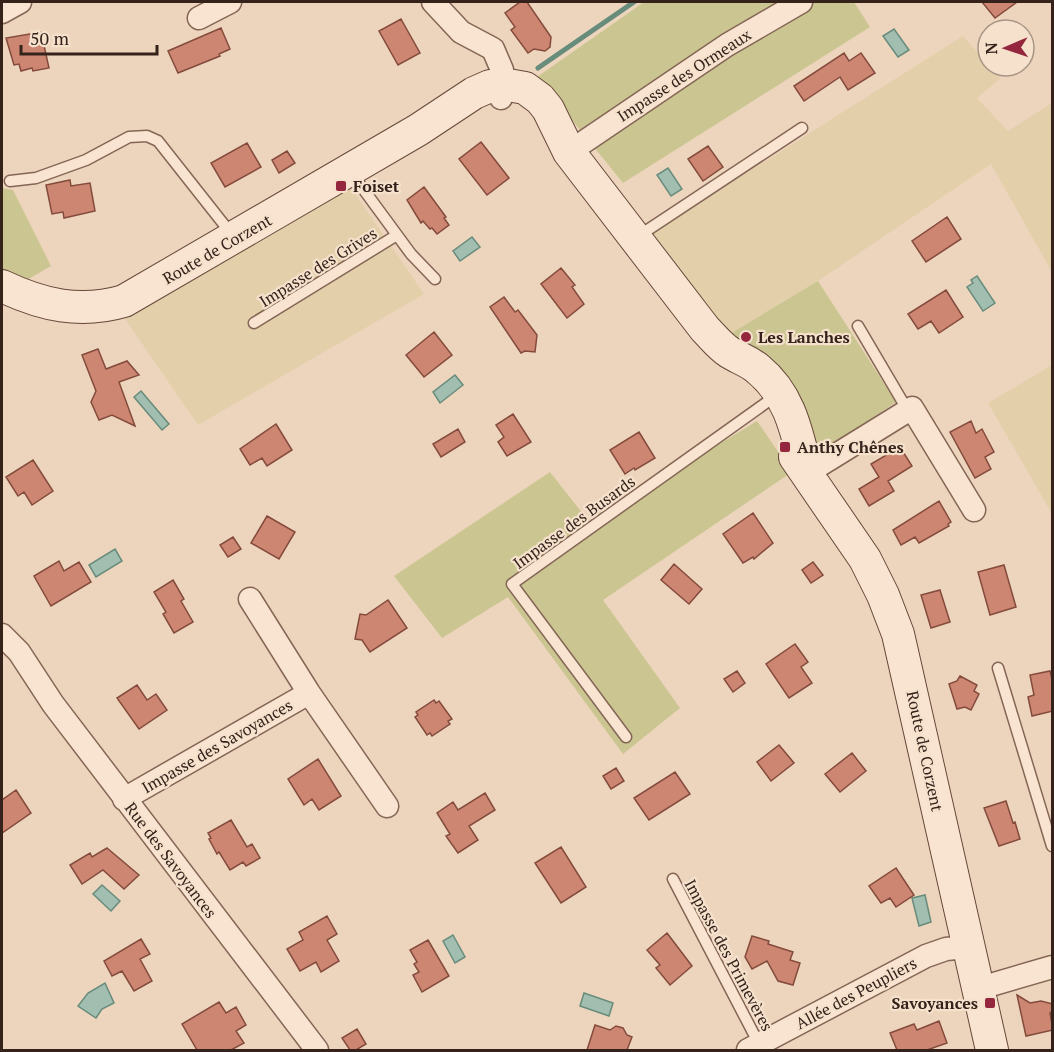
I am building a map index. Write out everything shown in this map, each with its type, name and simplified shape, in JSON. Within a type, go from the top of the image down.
[{"type":"street","points":[[2,12],[20,2]]},
{"type":"street","points":[[199,18],[230,2]]},
{"type":"street","points":[[433,2],[461,32],[493,49],[501,65],[502,91]]},
{"type":"street","name":"Impasse des Ormeaux","points":[[568,152],[727,45],[801,2]]},
{"type":"street","name":"Route de Corzent","points":[[2,286],[29,298],[75,309],[109,305],[132,298],[350,171],[474,93],[490,86],[502,91],[525,88],[540,99],[548,110],[568,152],[705,329],[722,358],[775,397],[794,455],[865,559],[883,595],[898,634],[909,677],[967,947],[992,1050]]},
{"type":"street","points":[[807,473],[912,408],[974,510]]},
{"type":"street","name":"Impasse des Savoyances","points":[[250,599],[309,693],[387,806]]},
{"type":"street","name":"Rue des Savoyances","points":[[2,635],[16,649],[52,704],[317,1050]]},
{"type":"street","name":"Rue des Savoyances","points":[[2,652],[27,667]]},
{"type":"street","name":"Impasse des Savoyances","points":[[124,799],[309,693]]},
{"type":"street","name":"Allée des Peupliers","points":[[754,1047],[926,956],[946,949],[967,947]]},
{"type":"street","points":[[977,989],[1053,967]]},
{"type":"lane","points":[[635,238],[802,128]]},
{"type":"lane","points":[[10,181],[36,178],[86,160],[129,136],[147,136],[158,141],[235,238]]},
{"type":"lane","points":[[350,171],[411,254],[435,279]]},
{"type":"lane","name":"Impasse des Grives","points":[[254,324],[398,235]]},
{"type":"lane","points":[[858,326],[908,411]]},
{"type":"lane","name":"Impasse des Busards","points":[[626,737],[512,584],[775,397]]},
{"type":"lane","points":[[998,669],[1053,846]]},
{"type":"lane","name":"Impasse des Primevères","points":[[673,879],[754,1047]]},
{"type":"shaded area","points":[[644,2],[854,2],[870,27],[623,183],[537,77]]},
{"type":"shaded area","points":[[894,29],[909,50],[898,57],[883,36]]},
{"type":"shaded area","points":[[963,36],[976,51],[976,78],[1001,78],[977,98],[1008,131],[1052,103],[1052,272],[991,164],[818,281],[728,335],[652,233]]},
{"type":"shaded area","points":[[668,168],[682,189],[671,196],[657,175]]},
{"type":"shaded area","points":[[349,185],[424,294],[198,425],[125,319]]},
{"type":"shaded area","points":[[2,188],[13,190],[51,266],[20,284],[2,275]]},
{"type":"shaded area","points":[[472,237],[480,247],[460,261],[453,251]]},
{"type":"shaded area","points":[[977,276],[995,303],[983,311],[967,287]]},
{"type":"shaded area","points":[[818,281],[896,402],[819,454],[806,431],[728,335]]},
{"type":"shaded area","points":[[1052,365],[1052,514],[988,403]]},
{"type":"shaded area","points":[[455,375],[463,385],[440,403],[433,392]]},
{"type":"shaded area","points":[[141,391],[169,424],[162,430],[134,397]]},
{"type":"shaded area","points":[[757,421],[792,472],[603,600],[680,708],[623,754],[508,597],[442,638],[394,576],[550,472],[590,523]]},
{"type":"shaded area","points":[[115,549],[122,561],[96,577],[89,565]]},
{"type":"shaded area","points":[[102,885],[120,901],[111,911],[93,894]]},
{"type":"shaded area","points":[[925,895],[931,922],[919,926],[912,898]]},
{"type":"shaded area","points":[[453,935],[465,957],[455,963],[443,941]]},
{"type":"shaded area","points":[[105,983],[114,1003],[102,1009],[96,1018],[78,1006],[88,993]]},
{"type":"shaded area","points":[[584,993],[613,1003],[609,1016],[580,1006]]},
{"type":"building","points":[[520,2],[527,2],[551,37],[550,47],[545,51],[534,49],[528,53],[511,30],[515,27],[505,13]]},
{"type":"building","points":[[982,2],[1017,2],[995,18]]},
{"type":"building","points":[[401,19],[420,53],[398,65],[379,31]]},
{"type":"building","points":[[221,28],[230,49],[219,54],[220,56],[178,73],[168,51]]},
{"type":"building","points":[[41,32],[49,68],[33,71],[32,68],[21,71],[19,64],[14,65],[6,38]]},
{"type":"building","points":[[844,53],[849,61],[861,53],[875,73],[848,90],[840,77],[804,101],[794,86]]},
{"type":"building","points":[[481,142],[509,178],[487,195],[459,159]]},
{"type":"building","points":[[247,143],[261,167],[225,187],[211,163]]},
{"type":"building","points":[[708,146],[723,167],[703,181],[688,159]]},
{"type":"building","points":[[287,151],[295,163],[279,173],[272,160]]},
{"type":"building","points":[[70,180],[71,186],[90,183],[95,211],[64,218],[63,212],[52,214],[46,185]]},
{"type":"building","points":[[424,187],[446,217],[444,218],[449,225],[437,234],[423,221],[421,223],[407,200]]},
{"type":"building","points":[[947,217],[961,239],[926,262],[912,241]]},
{"type":"building","points":[[561,268],[575,285],[572,287],[584,304],[567,318],[541,284]]},
{"type":"building","points":[[946,290],[963,317],[939,333],[931,321],[918,329],[908,314]]},
{"type":"building","points":[[504,297],[515,312],[518,310],[537,335],[535,352],[521,353],[490,307]]},
{"type":"building","points":[[434,332],[452,355],[424,377],[406,355]]},
{"type":"building","points":[[98,349],[106,369],[127,361],[139,375],[119,382],[135,426],[112,415],[99,420],[91,402],[96,391],[82,355]]},
{"type":"building","points":[[513,414],[531,442],[507,456],[498,442],[504,437],[496,425]]},
{"type":"building","points":[[971,421],[976,433],[982,429],[994,452],[985,457],[991,469],[975,478],[950,432]]},
{"type":"building","points":[[276,424],[292,450],[267,466],[262,458],[250,465],[240,449]]},
{"type":"building","points":[[458,429],[465,442],[441,457],[433,444]]},
{"type":"building","points":[[639,432],[655,458],[625,474],[610,450]]},
{"type":"building","points":[[900,447],[912,466],[888,481],[894,491],[869,506],[859,489],[879,477],[871,464]]},
{"type":"building","points":[[33,460],[53,491],[32,505],[24,492],[18,496],[6,477]]},
{"type":"building","points":[[939,501],[951,522],[949,526],[919,543],[915,537],[901,545],[893,530]]},
{"type":"building","points":[[753,513],[773,543],[754,559],[753,557],[743,563],[723,534]]},
{"type":"building","points":[[267,516],[295,532],[279,559],[251,543]]},
{"type":"building","points":[[233,537],[241,549],[228,557],[220,545]]},
{"type":"building","points":[[59,561],[64,571],[79,562],[91,582],[51,606],[34,576]]},
{"type":"building","points":[[813,562],[823,575],[811,583],[802,570]]},
{"type":"building","points":[[674,564],[702,589],[689,604],[661,580]]},
{"type":"building","points":[[1004,565],[1016,607],[990,615],[978,572]]},
{"type":"building","points":[[173,580],[184,599],[181,601],[193,622],[174,633],[163,614],[166,612],[154,592]]},
{"type":"building","points":[[940,590],[950,622],[931,628],[921,595]]},
{"type":"building","points":[[388,600],[407,628],[370,652],[362,640],[355,639],[360,614],[366,615]]},
{"type":"building","points":[[795,644],[808,662],[801,667],[812,683],[789,698],[766,664]]},
{"type":"building","points":[[737,671],[745,683],[733,692],[724,679]]},
{"type":"building","points":[[1050,671],[1053,683],[1053,711],[1032,716],[1028,697],[1034,695],[1030,675]]},
{"type":"building","points":[[960,676],[977,685],[974,691],[979,694],[971,710],[965,707],[957,709],[949,684],[957,681]]},
{"type":"building","points":[[137,685],[147,700],[156,694],[167,710],[139,729],[117,698]]},
{"type":"building","points":[[434,700],[436,703],[439,701],[452,719],[448,721],[450,724],[432,736],[430,733],[427,735],[415,717],[418,715],[416,712]]},
{"type":"building","points":[[779,745],[794,763],[771,781],[757,762]]},
{"type":"building","points":[[852,753],[866,771],[840,792],[825,774]]},
{"type":"building","points":[[318,759],[341,796],[319,810],[312,799],[304,805],[288,779]]},
{"type":"building","points":[[616,768],[624,781],[611,789],[603,776]]},
{"type":"building","points":[[675,772],[690,794],[649,820],[634,798]]},
{"type":"building","points":[[16,790],[31,813],[2,833],[2,800]]},
{"type":"building","points":[[485,793],[495,810],[469,826],[478,840],[458,853],[446,836],[450,834],[437,813],[453,802],[458,810]]},
{"type":"building","points":[[1006,801],[1020,839],[999,846],[984,808]]},
{"type":"building","points":[[231,820],[247,847],[252,844],[260,858],[246,866],[243,862],[230,870],[219,852],[217,854],[208,833]]},
{"type":"building","points":[[561,847],[586,887],[561,903],[535,863]]},
{"type":"building","points":[[107,848],[139,875],[124,889],[103,870],[82,884],[70,865],[90,853],[92,857]]},
{"type":"building","points":[[896,868],[914,895],[896,907],[890,898],[881,903],[869,886]]},
{"type":"building","points":[[327,916],[337,934],[327,940],[339,961],[321,972],[316,962],[300,971],[287,949],[303,940],[299,932]]},
{"type":"building","points":[[667,933],[692,966],[670,985],[656,968],[660,965],[647,950]]},
{"type":"building","points":[[752,936],[793,952],[790,960],[800,963],[793,985],[778,981],[767,961],[752,969],[745,957]]},
{"type":"building","points":[[141,939],[150,954],[140,959],[152,981],[134,991],[122,971],[112,976],[104,961]]},
{"type":"building","points":[[428,940],[449,976],[422,992],[413,975],[419,972],[414,964],[417,962],[410,950]]},
{"type":"building","points":[[1017,995],[1030,1003],[1041,1001],[1053,1004],[1053,1010],[1050,1013],[1053,1030],[1026,1036]]},
{"type":"building","points":[[219,1002],[226,1013],[236,1007],[246,1025],[236,1031],[244,1043],[231,1050],[197,1050],[182,1024]]},
{"type":"building","points":[[939,1021],[947,1043],[927,1050],[897,1050],[890,1033],[914,1024],[917,1030]]},
{"type":"building","points":[[595,1025],[610,1030],[616,1026],[623,1028],[627,1035],[632,1037],[627,1050],[587,1050]]},
{"type":"building","points":[[357,1029],[366,1044],[356,1050],[350,1050],[342,1038]]},
{"type":"waterway","points":[[538,68],[634,2]]},
{"type":"place","name":"Foiset","points":[[341,186]]},
{"type":"place","name":"Les Lanches","points":[[746,337]]},
{"type":"place","name":"Anthy Chênes","points":[[785,447]]},
{"type":"place","name":"Savoyances","points":[[990,1003]]}]
